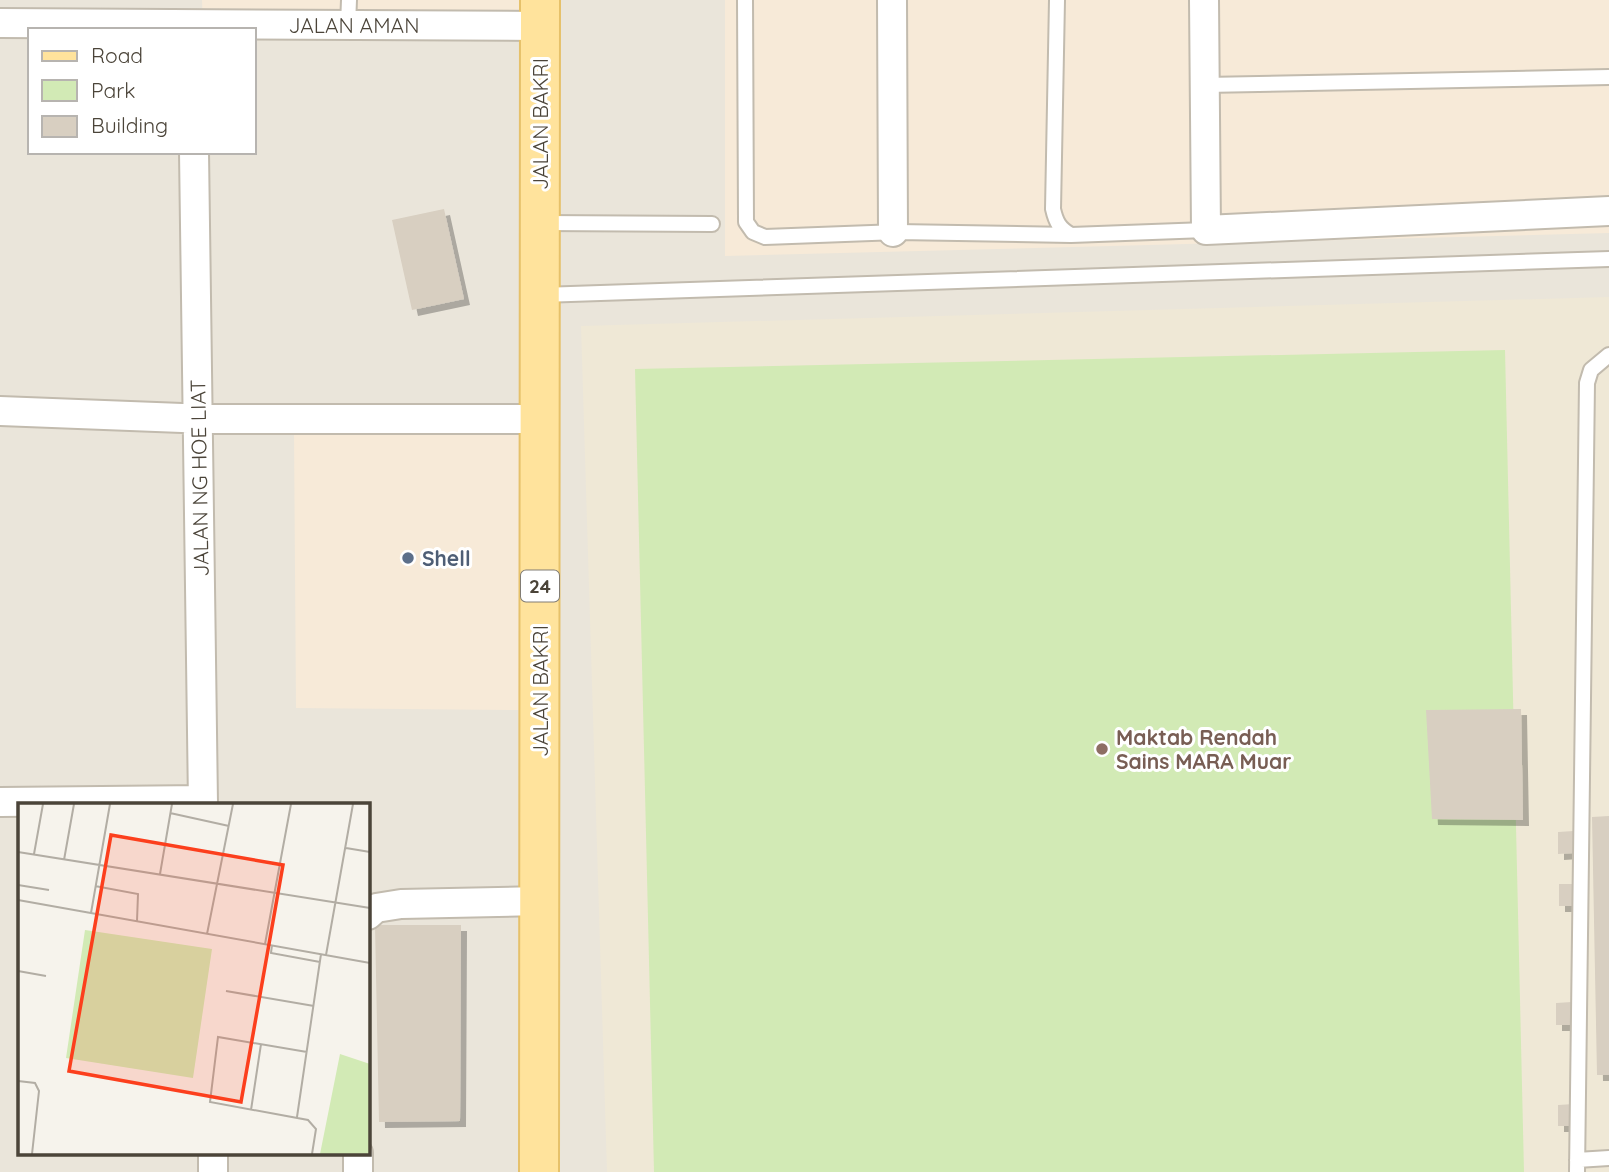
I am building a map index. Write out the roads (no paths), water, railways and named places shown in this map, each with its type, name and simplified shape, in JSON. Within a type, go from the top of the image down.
[{"type":"main road","name":"JALAN BAKRI","points":[[540,13],[540,1172]]},
{"type":"street","points":[[892,0],[894,232]]},
{"type":"street","points":[[1205,0],[1206,230],[1609,211]]},
{"type":"street","name":"JALAN AMAN","points":[[0,23],[348,12],[540,13]]},
{"type":"street","name":"JALAN NG HOE LIAT","points":[[194,154],[213,418],[203,802]]},
{"type":"street","points":[[0,411],[213,418],[540,419]]},
{"type":"street","points":[[0,802],[203,802]]},
{"type":"street","points":[[369,914],[376,908],[401,904],[540,901]]},
{"type":"street","points":[[213,1154],[213,1172]]},
{"type":"street","points":[[358,1154],[358,1172]]},
{"type":"lane","points":[[745,0],[746,222],[753,232],[765,237],[894,232],[1071,234],[1206,230]]},
{"type":"lane","points":[[1056,0],[1053,209],[1056,221],[1062,229],[1071,234]]},
{"type":"lane","points":[[1205,85],[1609,76]]},
{"type":"lane","points":[[540,223],[712,224]]},
{"type":"lane","points":[[540,295],[1609,259]]},
{"type":"lane","points":[[1609,355],[1591,370],[1587,383],[1577,1166],[1609,1158]]},
{"type":"place","name":"Shell","points":[[408,558]]},
{"type":"place","name":"Maktab Rendah Sains MARA Muar","points":[[1102,749]]}]
